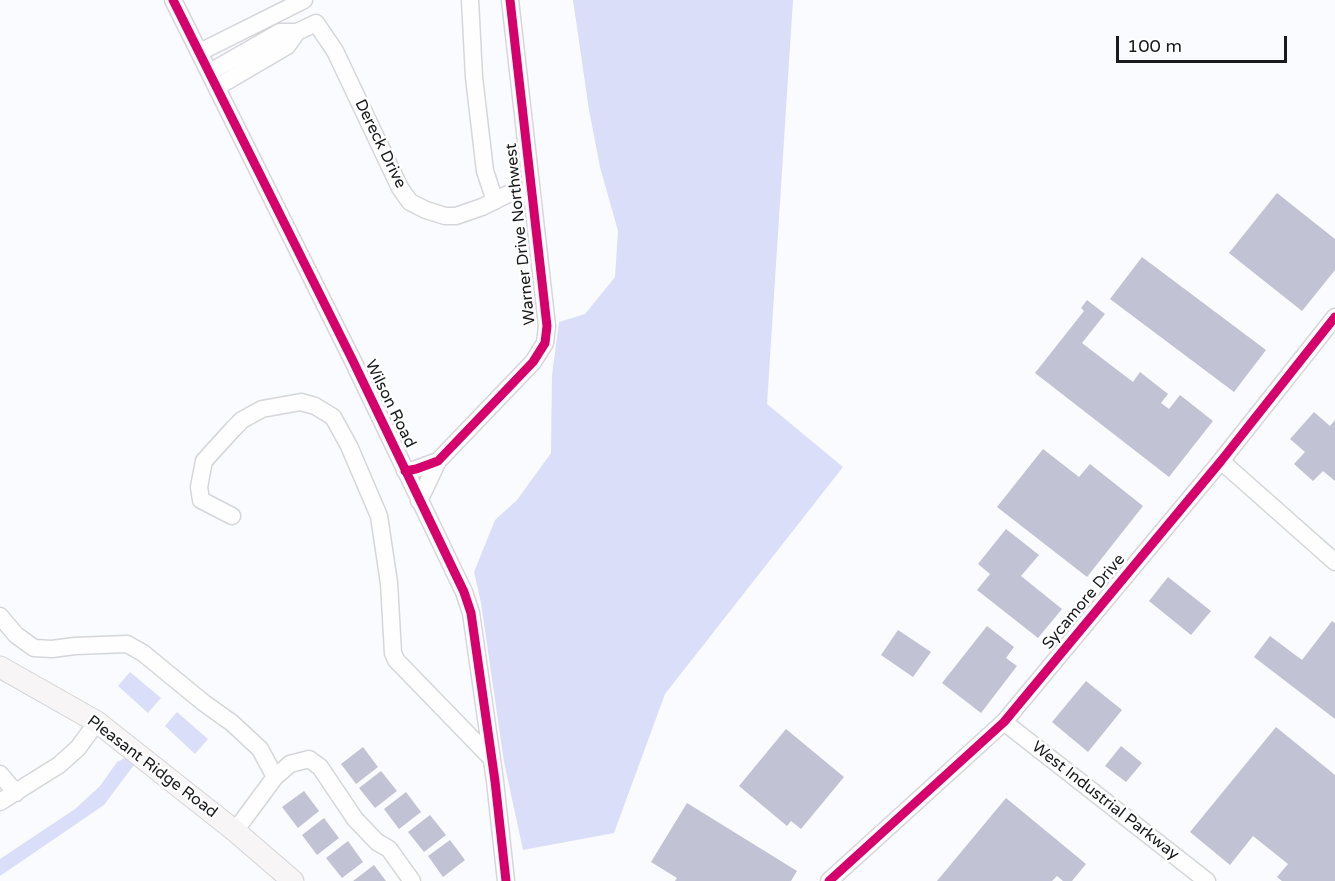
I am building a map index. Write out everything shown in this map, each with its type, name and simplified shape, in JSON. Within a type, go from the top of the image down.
[{"type":"main road","name":"Pleasant Ridge Road","points":[[0,667],[98,722],[235,831],[293,881]]},
{"type":"street","name":"Wilson Road","points":[[173,0],[464,592],[471,613],[506,881]]},
{"type":"street","points":[[200,52],[304,0]]},
{"type":"street","name":"Warner Drive Northwest","points":[[470,0],[474,77],[485,171],[495,201]]},
{"type":"street","name":"Warner Drive Northwest","points":[[405,471],[438,461],[532,362],[545,343],[547,326],[510,0]]},
{"type":"street","name":"Dereck Drive","points":[[214,80],[286,46],[297,32],[316,23],[335,51],[400,188],[411,202],[426,210],[446,216],[456,216],[508,194],[531,193]]},
{"type":"street","name":"Sycamore Drive","points":[[829,881],[1004,722],[1221,461],[1335,317]]},
{"type":"street","points":[[232,516],[201,500],[199,487],[204,461],[242,420],[262,409],[302,402],[315,406],[333,417],[349,446],[379,516],[389,583],[393,653],[396,660],[491,758]]},
{"type":"street","points":[[419,501],[438,461]]},
{"type":"street","points":[[1221,461],[1335,562]]},
{"type":"street","points":[[0,616],[16,635],[34,648],[126,644],[143,653],[232,723],[260,749],[275,777]]},
{"type":"street","points":[[0,802],[59,765],[78,748],[98,722]]},
{"type":"street","name":"West Industrial Parkway","points":[[1004,722],[1207,881]]},
{"type":"street","points":[[235,831],[275,777],[290,764],[309,759],[320,767],[355,819],[377,842],[389,849],[412,881]]},
{"type":"street","points":[[0,774],[16,793]]},
{"type":"shaded area","points":[[573,0],[793,0],[767,404],[843,467],[665,694],[614,833],[523,850],[504,762],[481,603],[474,572],[495,520],[517,500],[551,453],[552,375],[559,322],[585,314],[615,277],[618,231],[600,167]]},
{"type":"shaded area","points":[[130,672],[161,698],[148,713],[118,686]]},
{"type":"shaded area","points":[[177,712],[208,739],[195,754],[165,726]]},
{"type":"shaded area","points":[[125,758],[137,761],[104,805],[0,876],[0,859],[75,809],[100,786],[117,762]]},
{"type":"building","points":[[1277,193],[1335,239],[1335,270],[1302,311],[1229,253]]},
{"type":"building","points":[[1142,257],[1266,350],[1234,392],[1110,299]]},
{"type":"building","points":[[1087,300],[1105,314],[1082,343],[1133,382],[1140,372],[1168,394],[1161,403],[1169,409],[1180,395],[1213,421],[1169,477],[1035,373],[1084,311],[1081,308]]},
{"type":"building","points":[[1314,412],[1330,426],[1335,420],[1335,481],[1323,471],[1313,481],[1294,464],[1305,452],[1290,439]]},
{"type":"building","points":[[1043,449],[1079,477],[1090,464],[1143,506],[1087,577],[997,507]]},
{"type":"building","points":[[1006,529],[1039,555],[1021,576],[1062,609],[1038,638],[977,590],[990,574],[978,564]]},
{"type":"building","points":[[1168,577],[1211,611],[1191,635],[1149,601]]},
{"type":"building","points":[[1332,621],[1335,623],[1335,719],[1254,657],[1270,636],[1302,660]]},
{"type":"building","points":[[987,626],[1014,647],[1006,658],[1017,666],[981,713],[942,683]]},
{"type":"building","points":[[898,630],[931,652],[913,677],[881,655]]},
{"type":"building","points":[[1086,681],[1122,710],[1088,752],[1052,722]]},
{"type":"building","points":[[1276,727],[1335,775],[1335,881],[1282,881],[1277,877],[1288,864],[1253,836],[1230,865],[1190,832]]},
{"type":"building","points":[[786,729],[844,777],[801,829],[791,821],[787,826],[739,786]]},
{"type":"building","points":[[1121,746],[1142,763],[1126,782],[1105,766]]},
{"type":"building","points":[[363,747],[378,767],[356,784],[341,764]]},
{"type":"building","points":[[381,771],[397,791],[375,808],[359,788]]},
{"type":"building","points":[[304,791],[319,811],[298,828],[282,807]]},
{"type":"building","points":[[406,792],[421,812],[399,829],[384,809]]},
{"type":"building","points":[[1006,798],[1086,864],[1072,881],[1063,881],[1057,876],[1052,881],[937,881]]},
{"type":"building","points":[[687,803],[797,871],[791,881],[675,881],[677,878],[651,862]]},
{"type":"building","points":[[430,815],[446,835],[424,852],[408,832]]},
{"type":"building","points":[[324,818],[339,838],[317,855],[302,835]]},
{"type":"building","points":[[450,840],[465,860],[443,877],[428,856]]},
{"type":"building","points":[[348,841],[363,862],[342,878],[326,858]]},
{"type":"building","points":[[374,865],[386,881],[353,881]]},
{"type":"cycle path","points":[[173,0],[352,359],[464,592],[471,613],[495,781],[506,881]]},
{"type":"cycle path","points":[[405,471],[438,461],[533,362],[545,343],[547,326],[510,0]]},
{"type":"cycle path","points":[[829,881],[1004,722],[1221,461],[1335,317]]}]
